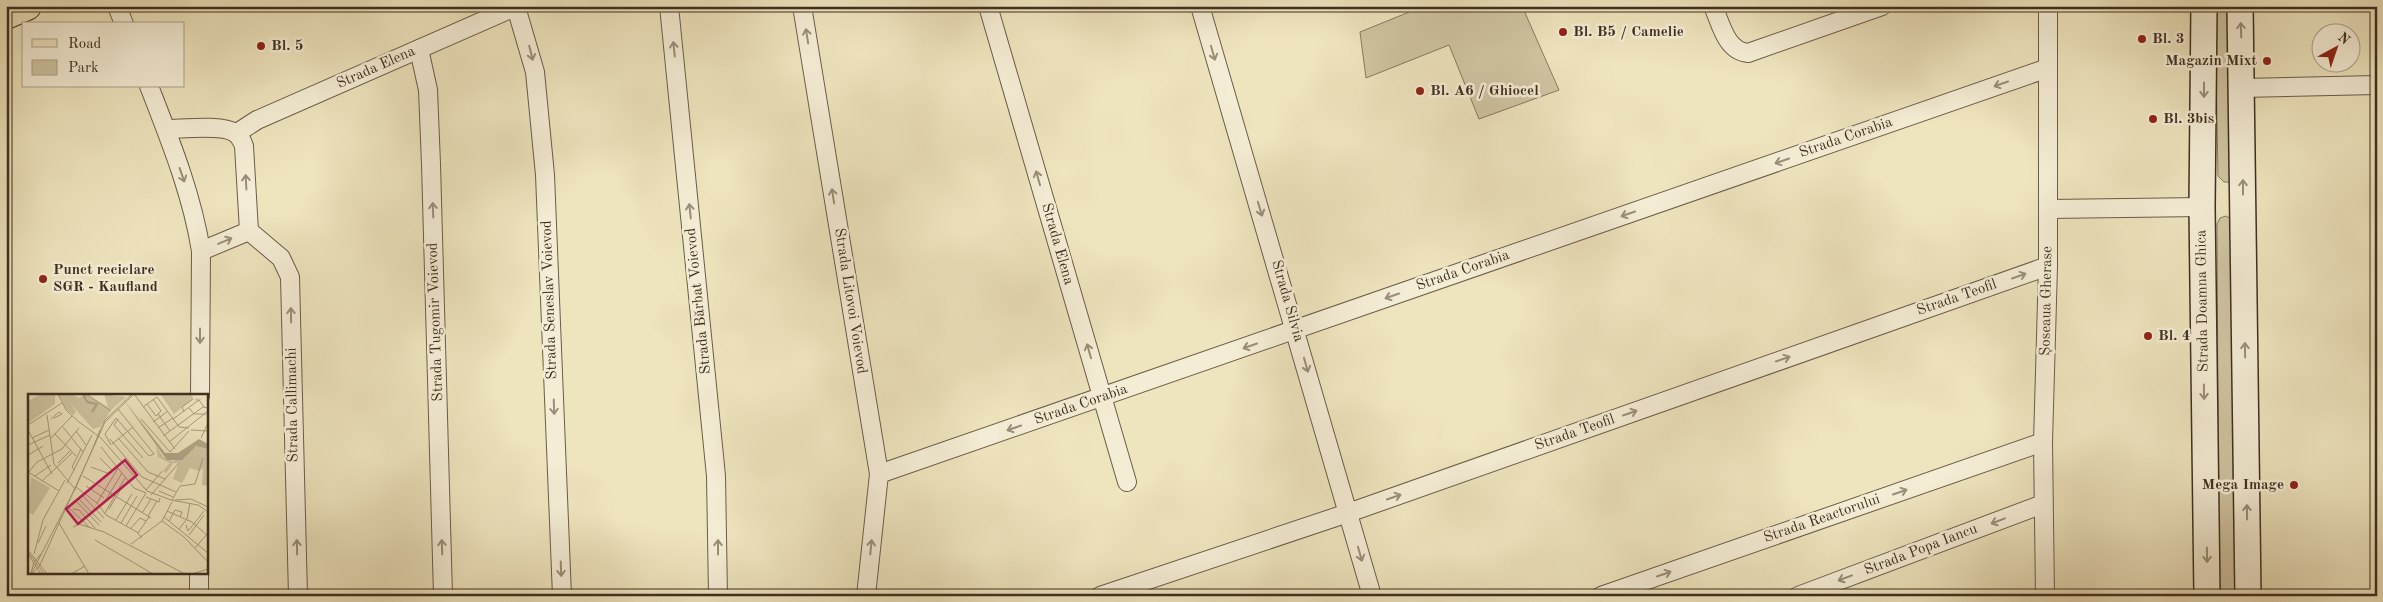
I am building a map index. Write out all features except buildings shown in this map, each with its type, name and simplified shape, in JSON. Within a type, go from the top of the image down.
[{"type":"main road","points":[[6,15],[27,6]]},
{"type":"main road","name":"Strada Doamna Ghica","points":[[2204,6],[2202,207],[2207,596]]},
{"type":"main road","points":[[2240,6],[2248,596]]},
{"type":"street","points":[[117,6],[123,22]]},
{"type":"street","name":"Strada Bărbat Voievod","points":[[669,6],[716,476],[718,596]]},
{"type":"street","name":"Strada Litovoi Voievod","points":[[802,6],[879,474],[866,596]]},
{"type":"street","name":"Strada Elena","points":[[988,6],[1127,482]]},
{"type":"street","name":"Strada Silvia","points":[[1200,6],[1296,329],[1372,596]]},
{"type":"street","points":[[1713,6],[1730,44],[1737,52],[1748,54],[1882,6]]},
{"type":"street","name":"Șoseaua Gherase","points":[[2045,596],[2043,442],[2048,266],[2048,6]]},
{"type":"street","name":"Strada Elena","points":[[236,133],[257,120],[516,7]]},
{"type":"street","name":"Strada Seneslav Voievod","points":[[516,7],[535,72],[545,175],[562,596]]},
{"type":"street","name":"Strada Tugomir Voievod","points":[[420,49],[428,90],[431,155],[443,596]]},
{"type":"street","name":"Strada Corabia","points":[[879,474],[2048,68]]},
{"type":"street","points":[[2242,88],[2377,86]]},
{"type":"street","points":[[150,88],[192,206],[201,251],[200,394]]},
{"type":"street","points":[[166,129],[224,129],[236,133],[244,146],[249,231],[201,251]]},
{"type":"street","points":[[2048,209],[2202,207]]},
{"type":"street","name":"Strada Callimachi","points":[[249,231],[281,258],[290,276],[298,596]]},
{"type":"street","name":"Strada Teofil","points":[[1100,596],[1348,513],[2048,266]]},
{"type":"street","name":"Strada Reactorului","points":[[1601,596],[2043,442]]},
{"type":"street","name":"Strada Popa Iancu","points":[[1798,596],[2043,504]]},
{"type":"street","points":[[199,574],[199,596]]},
{"type":"green space","points":[[1424,6],[1522,6],[1559,90],[1479,119],[1449,45],[1366,78],[1360,32]]},
{"type":"green space","points":[[2215,6],[2230,6],[2230,182],[2224,182],[2218,176]]},
{"type":"green space","points":[[2226,216],[2233,220],[2238,596],[2219,596],[2217,224],[2220,218]]},
{"type":"place","name":"Bl. B5 / Camelie","points":[[1563,32]]},
{"type":"place","name":"Bl. 3","points":[[2142,39]]},
{"type":"place","name":"Bl. 5","points":[[261,46]]},
{"type":"place","name":"Magazin Mixt","points":[[2267,61]]},
{"type":"place","name":"Bl. A6 / Ghiocel","points":[[1420,91]]},
{"type":"place","name":"Bl. 3bis","points":[[2153,119]]},
{"type":"place","name":"Punct reciclare SGR - Kaufland","points":[[43,279]]},
{"type":"place","name":"Bl. 4","points":[[2148,336]]},
{"type":"place","name":"Mega Image","points":[[2294,485]]}]
